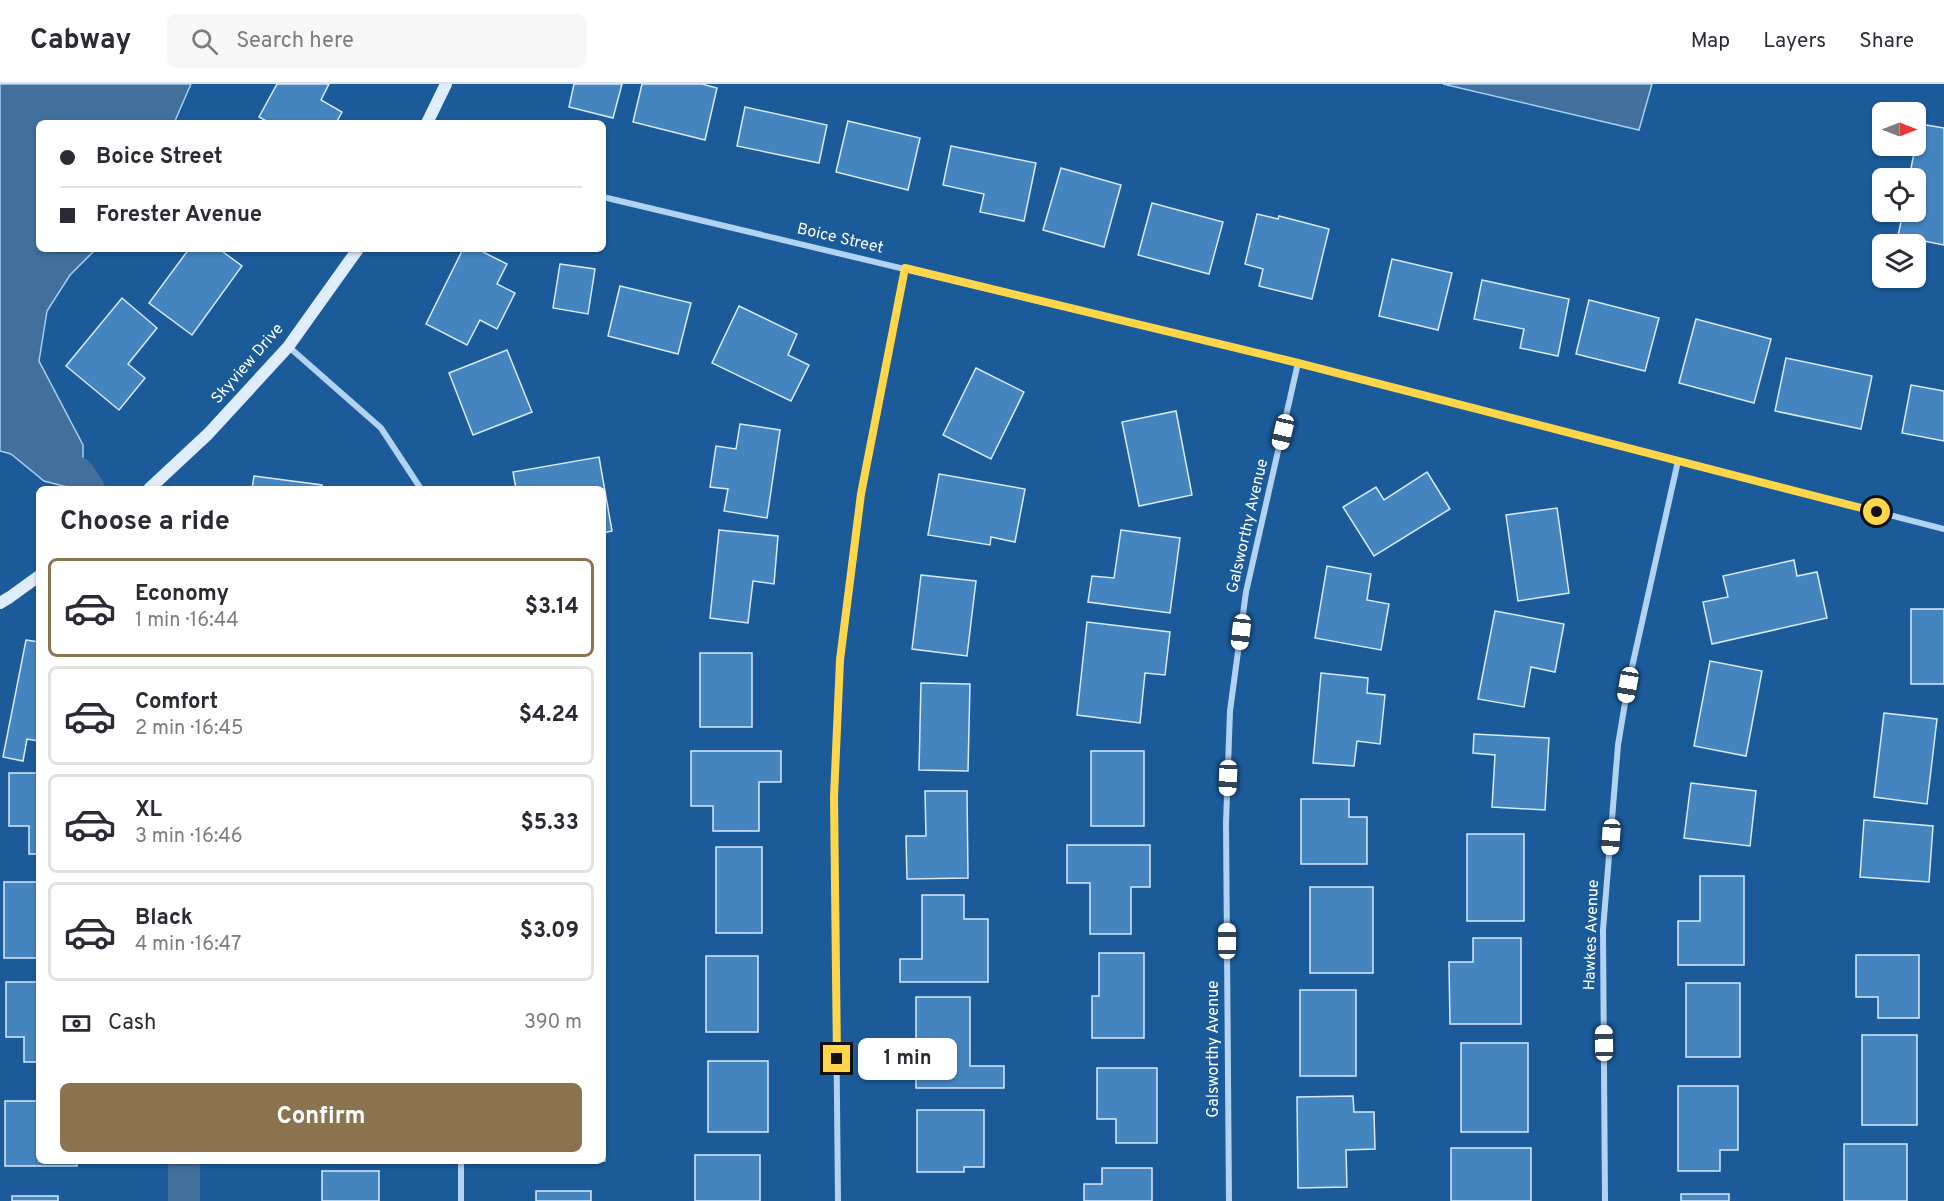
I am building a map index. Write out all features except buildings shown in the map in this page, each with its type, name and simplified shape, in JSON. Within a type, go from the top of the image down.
[{"type":"street","points":[[429,120],[446,84]]},
{"type":"street","name":"Boice Street","points":[[606,198],[1298,363],[1944,529]]},
{"type":"street","name":"Skyview Drive","points":[[152,486],[208,434],[288,346],[356,252]]},
{"type":"street","points":[[838,1201],[834,797],[840,660],[861,494],[905,268]]},
{"type":"street","points":[[288,346],[381,428],[419,486]]},
{"type":"street","name":"Galsworthy Avenue","points":[[1229,1201],[1226,823],[1230,711],[1246,592],[1298,363]]},
{"type":"street","name":"Hawkes Avenue","points":[[1605,1201],[1603,930],[1618,745],[1628,685],[1678,461]]},
{"type":"street","points":[[0,603],[36,578]]},
{"type":"street","points":[[461,1164],[461,1201]]},
{"type":"water","points":[[0,84],[191,84],[175,120],[36,120],[36,252],[93,252],[70,275],[47,311],[39,361],[83,445],[83,468],[68,486],[63,486],[44,481],[11,454],[0,451]]},
{"type":"water","points":[[1443,84],[1652,84],[1639,130]]},
{"type":"waterway","points":[[78,473],[87,486]]},
{"type":"waterway","points":[[184,1164],[184,1201]]},
{"type":"route","points":[[837,1059],[834,797],[840,660],[861,494],[905,268],[1298,363],[1877,512]]}]
